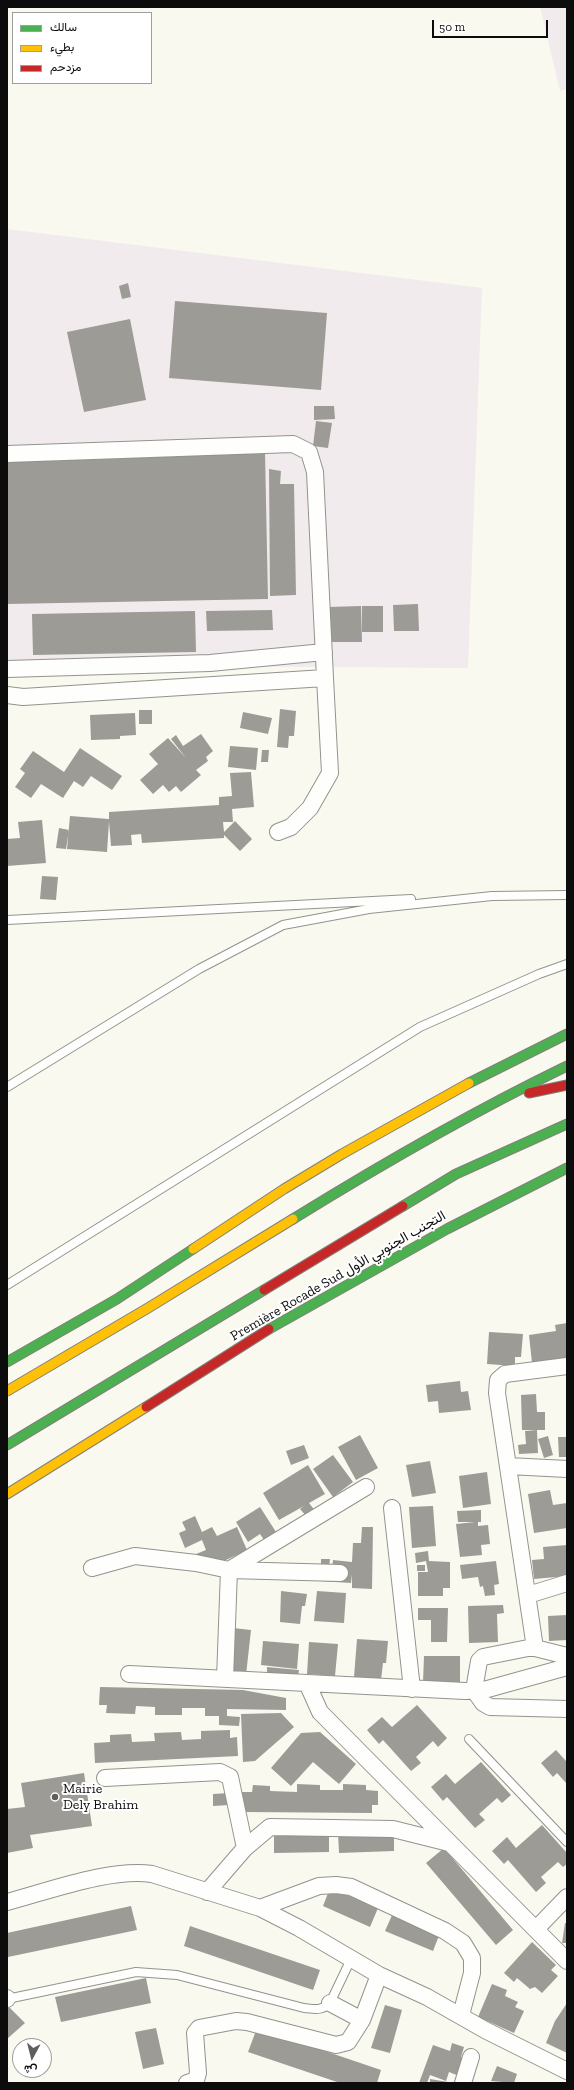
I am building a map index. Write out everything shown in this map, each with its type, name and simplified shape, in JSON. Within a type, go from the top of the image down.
[{"type":"highway","points":[[7,1362],[118,1299],[253,1210],[342,1154],[471,1082],[567,1034]]},
{"type":"highway","points":[[7,1391],[195,1280],[328,1196],[486,1105],[567,1066]]},
{"type":"highway","points":[[486,1105],[567,1085]]},
{"type":"highway","name":"Première Rocade Sud التجنب الجنوبي الأول","points":[[7,1445],[456,1174],[567,1124]]},
{"type":"highway","name":"Première Rocade Sud التجنب الجنوبي الأول","points":[[7,1494],[54,1466],[281,1322],[540,1180],[567,1168]]},
{"type":"highway","points":[[540,1180],[567,1176]]},
{"type":"street","points":[[7,454],[293,444],[309,452],[315,472],[330,773],[310,808],[291,827],[278,832]]},
{"type":"street","points":[[7,669],[16,671],[210,663],[324,652]]},
{"type":"street","points":[[7,695],[31,696],[325,678]]},
{"type":"street","points":[[535,1648],[508,1466],[498,1393],[498,1380],[506,1374],[567,1366]]},
{"type":"street","points":[[508,1466],[567,1469]]},
{"type":"street","points":[[229,1570],[366,1487]]},
{"type":"street","points":[[392,1508],[412,1689]]},
{"type":"street","points":[[92,1568],[135,1556],[196,1563],[229,1570],[340,1573]]},
{"type":"street","points":[[225,1678],[229,1570]]},
{"type":"street","points":[[528,1595],[567,1583]]},
{"type":"street","points":[[567,1656],[535,1648],[521,1648],[483,1657],[479,1660],[474,1690],[483,1703],[490,1707],[567,1709]]},
{"type":"street","points":[[129,1674],[412,1689],[484,1690],[567,1668]]},
{"type":"street","points":[[308,1683],[320,1712],[567,1961]]},
{"type":"street","points":[[105,1778],[220,1772],[230,1777],[244,1848]]},
{"type":"street","points":[[207,1892],[244,1848],[270,1827],[393,1829],[450,1843]]},
{"type":"street","points":[[7,1902],[117,1874],[137,1872],[152,1874],[260,1908],[300,1928],[379,1975],[427,1997],[485,2030],[567,2071]]},
{"type":"street","points":[[260,1908],[319,1886],[336,1885],[351,1887],[445,1931],[463,1943],[472,1958],[472,1973],[461,2015]]},
{"type":"street","points":[[536,1929],[567,1897]]},
{"type":"street","points":[[187,2083],[196,2080],[198,2074],[195,2033],[199,2028],[236,2021],[336,2045],[348,2042],[362,2020],[379,1975]]},
{"type":"street","points":[[330,2003],[362,2020]]},
{"type":"street","points":[[463,2083],[470,2057]]},
{"type":"lane","points":[[7,920],[231,907],[492,896],[567,895]]},
{"type":"lane","points":[[7,1087],[199,969],[283,925],[369,909],[492,896]]},
{"type":"lane","points":[[7,1285],[420,1027],[539,974],[567,964]]},
{"type":"lane","points":[[469,1739],[567,1842]]},
{"type":"lane","points":[[7,1999],[136,1972],[177,1974],[304,2008],[325,2008],[330,2003],[351,1959]]},
{"type":"shaded area","points":[[540,7],[567,7],[567,89],[560,91]]},
{"type":"shaded area","points":[[7,229],[482,288],[468,668],[7,665]]},
{"type":"building","points":[[128,283],[131,297],[122,299],[119,286]]},
{"type":"building","points":[[175,301],[327,313],[321,390],[169,378]]},
{"type":"building","points":[[130,319],[146,400],[84,412],[67,332]]},
{"type":"building","points":[[314,406],[334,406],[335,419],[314,420]]},
{"type":"building","points":[[316,421],[332,423],[328,448],[313,446]]},
{"type":"building","points":[[265,453],[268,599],[7,604],[7,458]]},
{"type":"building","points":[[269,469],[281,471],[280,484],[294,484],[296,595],[270,596]]},
{"type":"building","points":[[418,604],[419,631],[394,631],[393,605]]},
{"type":"building","points":[[361,606],[362,642],[328,642],[328,607]]},
{"type":"building","points":[[362,606],[383,606],[383,632],[362,632]]},
{"type":"building","points":[[272,610],[273,630],[207,631],[206,611]]},
{"type":"building","points":[[195,611],[196,652],[33,655],[32,614]]},
{"type":"building","points":[[280,709],[296,711],[294,736],[289,736],[288,748],[277,747]]},
{"type":"building","points":[[139,710],[152,710],[152,724],[139,724]]},
{"type":"building","points":[[243,712],[272,718],[268,734],[240,728]]},
{"type":"building","points":[[135,713],[136,735],[120,736],[120,739],[91,740],[90,715]]},
{"type":"building","points":[[201,734],[213,751],[206,757],[208,761],[196,770],[201,775],[181,792],[176,786],[169,792],[163,785],[153,794],[140,780],[158,764],[149,754],[168,738],[186,758],[171,739],[176,735],[183,746]]},
{"type":"building","points":[[230,746],[258,748],[256,770],[228,767]]},
{"type":"building","points":[[80,748],[122,776],[112,790],[91,776],[83,787],[74,781],[63,798],[41,784],[31,798],[15,787],[25,773],[20,769],[33,751],[64,772]]},
{"type":"building","points":[[262,750],[269,750],[268,762],[261,762]]},
{"type":"building","points":[[251,772],[254,807],[232,809],[233,822],[223,822],[224,832],[235,821],[252,839],[240,851],[224,835],[224,838],[142,843],[141,834],[131,835],[132,845],[111,846],[109,822],[107,852],[67,849],[70,816],[109,819],[109,812],[219,805],[219,797],[232,796],[230,773]]},
{"type":"building","points":[[42,820],[46,863],[7,866],[7,839],[20,838],[18,822]]},
{"type":"building","points":[[59,828],[69,830],[66,849],[56,848]]},
{"type":"building","points":[[42,876],[58,877],[56,900],[40,899]]},
{"type":"building","points":[[567,1323],[567,1359],[532,1363],[529,1335],[556,1331],[555,1325]]},
{"type":"building","points":[[489,1332],[523,1334],[521,1357],[515,1357],[515,1366],[487,1364]]},
{"type":"building","points":[[460,1381],[461,1392],[468,1391],[471,1410],[439,1413],[438,1401],[428,1402],[426,1385]]},
{"type":"building","points":[[536,1394],[537,1412],[545,1412],[545,1430],[522,1430],[521,1395]]},
{"type":"building","points":[[537,1430],[538,1453],[519,1454],[518,1445],[526,1444],[525,1431]]},
{"type":"building","points":[[360,1435],[378,1468],[356,1480],[338,1447]]},
{"type":"building","points":[[548,1436],[553,1455],[544,1458],[538,1439]]},
{"type":"building","points":[[558,1437],[567,1437],[567,1457],[559,1457]]},
{"type":"building","points":[[304,1445],[309,1458],[291,1465],[286,1451]]},
{"type":"building","points":[[333,1455],[353,1482],[333,1497],[313,1469]]},
{"type":"building","points":[[430,1461],[436,1493],[412,1497],[406,1465]]},
{"type":"building","points":[[308,1465],[325,1494],[309,1503],[316,1512],[308,1518],[300,1509],[304,1506],[279,1520],[263,1493]]},
{"type":"building","points":[[487,1472],[491,1504],[463,1508],[459,1476]]},
{"type":"building","points":[[550,1490],[553,1505],[567,1503],[567,1528],[534,1533],[528,1494]]},
{"type":"building","points":[[433,1506],[436,1546],[412,1548],[409,1507]]},
{"type":"building","points":[[260,1507],[276,1532],[264,1540],[260,1534],[248,1542],[236,1522]]},
{"type":"building","points":[[481,1510],[481,1522],[478,1522],[478,1526],[488,1525],[490,1544],[481,1545],[482,1555],[460,1557],[456,1524],[475,1522],[458,1522],[457,1511]]},
{"type":"building","points":[[195,1516],[202,1532],[212,1527],[217,1536],[237,1527],[247,1550],[203,1571],[196,1554],[206,1550],[202,1540],[185,1548],[179,1533],[186,1530],[182,1522]]},
{"type":"building","points":[[362,1527],[373,1527],[372,1589],[352,1588],[352,1574],[351,1583],[320,1581],[321,1569],[332,1570],[333,1560],[352,1562],[353,1543],[361,1543]]},
{"type":"building","points":[[567,1545],[567,1576],[534,1579],[532,1560],[544,1559],[543,1547]]},
{"type":"building","points":[[428,1551],[429,1561],[450,1562],[450,1588],[443,1588],[443,1596],[418,1596],[418,1572],[428,1572],[426,1561],[416,1563],[415,1553]]},
{"type":"building","points":[[321,1559],[330,1559],[329,1568],[321,1568]]},
{"type":"building","points":[[496,1561],[499,1584],[494,1585],[495,1595],[485,1596],[483,1586],[480,1587],[478,1577],[462,1579],[460,1565]]},
{"type":"building","points":[[417,1565],[425,1565],[425,1571],[417,1571]]},
{"type":"building","points":[[281,1591],[307,1594],[305,1606],[302,1606],[300,1624],[280,1622]]},
{"type":"building","points":[[317,1591],[346,1593],[344,1623],[314,1621]]},
{"type":"building","points":[[503,1605],[504,1613],[497,1614],[498,1642],[469,1643],[468,1606]]},
{"type":"building","points":[[418,1608],[448,1608],[447,1642],[431,1642],[431,1620],[418,1620]]},
{"type":"building","points":[[567,1615],[567,1640],[549,1641],[548,1616]]},
{"type":"building","points":[[224,1627],[251,1630],[246,1675],[220,1673]]},
{"type":"building","points":[[357,1639],[388,1641],[386,1663],[383,1663],[381,1680],[354,1677]]},
{"type":"building","points":[[263,1641],[299,1644],[297,1669],[261,1665]]},
{"type":"building","points":[[309,1642],[338,1644],[335,1676],[307,1674]]},
{"type":"building","points":[[424,1656],[460,1656],[460,1682],[423,1682]]},
{"type":"building","points":[[267,1667],[299,1670],[298,1677],[267,1674]]},
{"type":"building","points":[[100,1687],[243,1690],[286,1698],[286,1710],[227,1709],[227,1716],[240,1717],[239,1726],[219,1725],[219,1716],[205,1716],[205,1708],[182,1708],[182,1715],[155,1715],[155,1707],[136,1706],[135,1714],[106,1713],[107,1705],[99,1705]]},
{"type":"building","points":[[417,1705],[447,1738],[438,1747],[433,1741],[416,1757],[421,1763],[411,1771],[383,1740],[379,1744],[367,1730],[382,1717],[392,1727]]},
{"type":"building","points":[[281,1713],[294,1727],[255,1761],[243,1762],[241,1714]]},
{"type":"building","points":[[230,1730],[230,1738],[237,1737],[238,1756],[95,1763],[94,1743],[110,1742],[110,1735],[131,1734],[132,1742],[155,1741],[154,1733],[181,1732],[182,1740],[201,1739],[201,1731]]},
{"type":"building","points":[[320,1732],[356,1764],[339,1784],[313,1762],[291,1786],[271,1768],[301,1733]]},
{"type":"building","points":[[556,1750],[566,1761],[567,1760],[567,1784],[557,1773],[553,1777],[541,1763]]},
{"type":"building","points":[[481,1762],[511,1795],[502,1803],[497,1798],[479,1814],[485,1820],[475,1828],[447,1797],[443,1801],[431,1787],[446,1774],[455,1784]]},
{"type":"building","name":"Mairie Dely Brahim","points":[[84,1773],[92,1826],[30,1835],[33,1848],[7,1853],[7,1809],[25,1807],[21,1783]]},
{"type":"building","points":[[297,1784],[320,1785],[320,1790],[343,1790],[343,1784],[366,1785],[366,1790],[378,1791],[378,1805],[372,1805],[372,1813],[244,1812],[244,1805],[239,1804],[239,1792],[252,1792],[253,1785],[270,1786],[270,1791],[297,1792]]},
{"type":"building","points":[[229,1793],[229,1805],[213,1806],[213,1794]]},
{"type":"building","points":[[542,1825],[567,1853],[567,1864],[563,1867],[558,1862],[541,1877],[546,1883],[536,1892],[508,1860],[504,1864],[492,1851],[507,1837],[516,1848]]},
{"type":"building","points":[[329,1832],[329,1852],[274,1853],[274,1833]]},
{"type":"building","points":[[394,1832],[394,1851],[339,1853],[338,1833]]},
{"type":"building","points":[[444,1848],[513,1930],[496,1945],[426,1863]]},
{"type":"building","points":[[330,1888],[378,1908],[370,1927],[323,1906]]},
{"type":"building","points":[[131,1906],[137,1930],[8,1957],[7,1933]]},
{"type":"building","points":[[393,1913],[440,1933],[433,1951],[385,1931]]},
{"type":"building","points":[[565,1923],[567,1923],[567,1943],[562,1943]]},
{"type":"building","points":[[190,1926],[320,1970],[313,1990],[184,1946]]},
{"type":"building","points":[[532,1942],[556,1965],[551,1970],[558,1976],[542,1993],[535,1987],[530,1989],[517,1978],[514,1982],[504,1973]]},
{"type":"building","points":[[146,1978],[151,2003],[61,2022],[55,1997]]},
{"type":"building","points":[[492,1984],[507,1990],[505,1996],[518,2002],[515,2007],[524,2011],[514,2033],[478,2017]]},
{"type":"building","points":[[567,2003],[567,2053],[546,2043],[555,2021]]},
{"type":"building","points":[[385,2005],[402,2010],[390,2053],[371,2048]]},
{"type":"building","points":[[9,2007],[25,2023],[7,2039],[7,2009]]},
{"type":"building","points":[[156,2028],[164,2064],[143,2069],[135,2032]]},
{"type":"building","points":[[257,2028],[381,2070],[377,2083],[340,2083],[248,2052]]},
{"type":"building","points":[[452,2043],[464,2047],[461,2057],[465,2058],[459,2076],[449,2072],[446,2081],[430,2075],[427,2083],[419,2083],[433,2045],[450,2051]]},
{"type":"building","points":[[497,2066],[517,2074],[514,2083],[491,2081]]},
{"type":"building","points":[[430,2079],[448,2082],[448,2083],[430,2083]]},
{"type":"traffic: fast","points":[[469,1083],[567,1034]]},
{"type":"traffic: fast","points":[[293,1219],[428,1139],[567,1066]]},
{"type":"traffic: fast","points":[[403,1206],[456,1174],[567,1124]]},
{"type":"traffic: fast","points":[[269,1329],[447,1229],[567,1168]]},
{"type":"traffic: fast","points":[[7,1362],[117,1299],[193,1249]]},
{"type":"traffic: fast","points":[[7,1445],[264,1290]]},
{"type":"traffic: slow","points":[[193,1249],[284,1189],[342,1154],[469,1083]]},
{"type":"traffic: slow","points":[[7,1391],[148,1308],[293,1219]]},
{"type":"traffic: slow","points":[[7,1494],[146,1407]]},
{"type":"traffic: jam","points":[[529,1093],[567,1085]]},
{"type":"traffic: jam","points":[[264,1290],[403,1206]]},
{"type":"traffic: jam","points":[[146,1407],[269,1329]]},
{"type":"place","name":"Mairie Dely Brahim","points":[[55,1797]]}]
